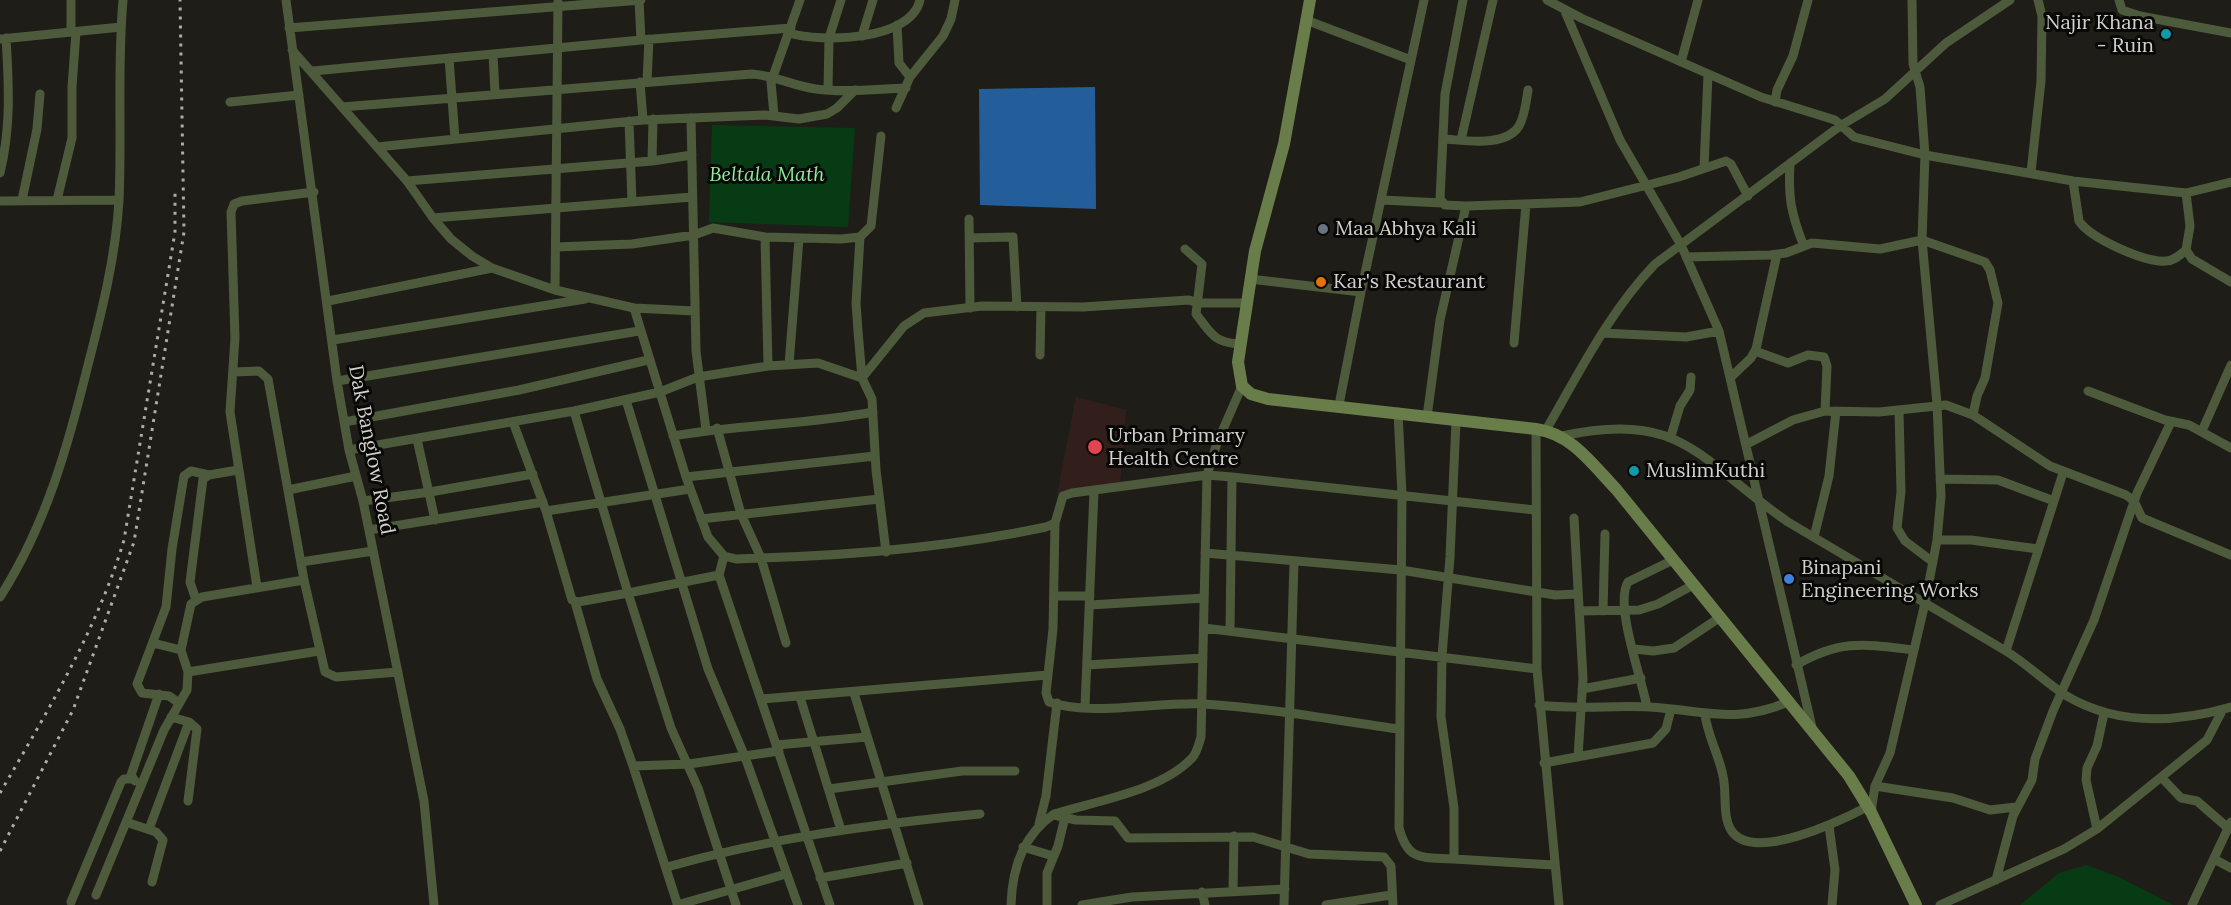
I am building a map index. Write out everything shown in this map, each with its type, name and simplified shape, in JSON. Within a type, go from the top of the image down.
[{"type":"main road","points":[[1310,0],[1284,144],[1255,251],[1250,279],[1238,370],[1242,386],[1251,394],[1268,399],[1541,429],[1562,436],[1579,449],[1616,489],[1788,702],[1812,727],[1849,776],[1869,810],[1916,905]]},
{"type":"street","points":[[57,200],[72,138],[74,32],[71,0]]},
{"type":"street","points":[[0,597],[43,516],[62,466],[101,316],[114,245],[119,200],[123,0]]},
{"type":"street","name":"Dak Banglow Road","points":[[286,0],[314,192],[337,381],[349,450],[363,501],[424,801],[434,905]]},
{"type":"street","points":[[289,28],[558,3],[640,0],[645,39],[644,81],[652,161]]},
{"type":"street","points":[[774,115],[771,89],[774,75],[800,0]]},
{"type":"street","points":[[828,90],[829,38],[841,0]]},
{"type":"street","points":[[862,36],[873,0]]},
{"type":"street","points":[[313,71],[645,39],[790,31],[829,38],[862,36],[897,25],[918,9],[920,0]]},
{"type":"street","points":[[896,108],[910,77],[943,36],[951,19],[955,0]]},
{"type":"street","points":[[1339,405],[1424,0]]},
{"type":"street","points":[[1442,203],[1443,139],[1448,72],[1463,0]]},
{"type":"street","points":[[1461,140],[1493,0]]},
{"type":"street","points":[[1547,0],[1708,75],[1775,102],[1835,120],[1854,136],[1925,155],[2073,181],[2186,193],[2231,182]]},
{"type":"street","points":[[1681,62],[1698,0]]},
{"type":"street","points":[[1775,102],[1793,56],[1808,0]]},
{"type":"street","points":[[1705,715],[1708,734],[1724,776],[1728,824],[1738,838],[1752,842],[1772,842],[1829,826],[1869,810],[1875,786],[1890,753],[1925,603],[1937,540],[1940,479],[1937,404],[1922,240],[1925,155],[1920,87],[1915,72],[1912,0]]},
{"type":"street","points":[[1559,905],[1553,865],[1539,705],[1534,592],[1535,510],[1541,429],[1631,289],[1655,264],[1840,126],[1885,99],[1946,43],[2000,3],[2010,0]]},
{"type":"street","points":[[2031,172],[2041,81],[2042,16],[2037,0]]},
{"type":"street","points":[[2119,0],[2122,10],[2140,16],[2231,33]]},
{"type":"street","points":[[555,290],[559,128],[558,3]]},
{"type":"street","points":[[1564,9],[1600,98],[1644,186],[1681,245],[1719,331],[1812,727]]},
{"type":"street","points":[[1306,20],[1411,60]]},
{"type":"street","points":[[897,25],[899,63],[910,77]]},
{"type":"street","points":[[0,173],[7,143],[9,108],[3,39],[121,27]]},
{"type":"street","points":[[292,50],[313,71],[408,181],[433,218],[452,239],[492,268],[555,290],[634,308],[695,311]]},
{"type":"street","points":[[493,54],[495,93]]},
{"type":"street","points":[[449,58],[455,139]]},
{"type":"street","points":[[342,107],[731,74],[774,75],[805,87],[828,90],[906,88]]},
{"type":"street","points":[[1704,168],[1708,75]]},
{"type":"street","points":[[377,147],[629,121],[774,115],[798,119],[818,117],[837,108],[855,90]]},
{"type":"street","points":[[1443,139],[1486,141],[1509,135],[1518,129],[1523,118],[1528,90]]},
{"type":"street","points":[[22,200],[37,129],[40,94]]},
{"type":"street","points":[[231,102],[299,95]]},
{"type":"street","points":[[691,118],[698,377],[706,430]]},
{"type":"street","points":[[629,121],[632,202]]},
{"type":"street","points":[[556,246],[632,244],[694,235],[713,228],[765,237],[799,239],[860,237],[872,226],[881,136]]},
{"type":"street","points":[[408,181],[557,170],[692,155]]},
{"type":"street","points":[[1382,200],[1466,206],[1580,202],[1729,162],[1748,196]]},
{"type":"street","points":[[1790,163],[1789,203],[1803,244]]},
{"type":"street","points":[[2073,181],[2079,221],[2104,242],[2159,261],[2171,260],[2186,250]]},
{"type":"street","points":[[257,587],[231,412],[235,305],[231,212],[234,204],[242,201],[314,192]]},
{"type":"street","points":[[2186,193],[2190,226],[2186,250],[2192,259],[2231,282]]},
{"type":"street","points":[[433,218],[692,197]]},
{"type":"street","points":[[0,201],[119,200]]},
{"type":"street","points":[[1514,343],[1526,204]]},
{"type":"street","points":[[1427,417],[1440,320],[1466,206]]},
{"type":"street","points":[[969,219],[970,308]]},
{"type":"street","points":[[765,237],[768,366]]},
{"type":"street","points":[[860,237],[855,303],[862,378],[872,399],[875,456],[886,552]]},
{"type":"street","points":[[969,238],[1013,237],[1017,307]]},
{"type":"street","points":[[789,364],[799,239]]},
{"type":"street","points":[[1686,256],[1777,254],[1812,243],[1880,249],[1922,240],[1985,262],[1998,294],[1988,367],[1973,415]]},
{"type":"street","points":[[1185,249],[1202,264],[1196,314],[1215,338],[1225,344],[1240,344]]},
{"type":"street","points":[[1731,377],[1755,351],[1777,254]]},
{"type":"street","points":[[328,301],[492,268]]},
{"type":"street","points":[[1250,279],[1361,292]]},
{"type":"street","points":[[333,340],[588,298]]},
{"type":"street","points":[[862,378],[904,326],[924,313],[970,308],[1189,300],[1198,303],[1247,303]]},
{"type":"street","points":[[1040,355],[1041,307]]},
{"type":"street","points":[[634,308],[639,331],[690,489],[708,537],[724,556],[736,559],[886,552],[995,538],[1055,523]]},
{"type":"street","points":[[337,381],[639,331]]},
{"type":"street","points":[[1602,333],[1686,337],[1719,331]]},
{"type":"street","points":[[1755,351],[1788,363],[1808,355],[1824,357],[1827,366],[1825,411]]},
{"type":"street","points":[[344,422],[519,390],[648,360]]},
{"type":"street","points":[[349,450],[574,411],[660,392],[698,377],[768,366],[818,363],[862,378]]},
{"type":"street","points":[[233,372],[259,371],[268,379],[322,666],[330,675],[398,672]]},
{"type":"street","points":[[2202,431],[2230,372]]},
{"type":"street","points":[[1671,436],[1680,406],[1690,390],[1691,377]]},
{"type":"street","points":[[1039,824],[1052,815],[1125,793],[1177,771],[1194,756],[1202,737],[1207,475],[1217,443],[1242,386]]},
{"type":"street","points":[[2088,391],[2202,431],[2231,448]]},
{"type":"street","points":[[626,400],[715,689],[745,757],[773,842],[798,905]]},
{"type":"street","points":[[1747,444],[1794,420],[1825,411],[1899,411],[1937,404],[1953,406],[1973,415],[2027,453],[2063,473],[2126,495],[2134,501],[2142,518],[2231,555]]},
{"type":"street","points":[[574,411],[628,592],[672,728],[689,764],[736,905]]},
{"type":"street","points":[[1814,537],[1829,476],[1836,411]]},
{"type":"street","points":[[1899,411],[1901,492],[1897,528],[1905,541],[1933,562]]},
{"type":"street","points":[[673,436],[717,428],[810,422],[873,412]]},
{"type":"street","points":[[1398,412],[1402,495],[1397,812],[1403,846],[1411,852],[1426,857],[1553,865]]},
{"type":"street","points":[[1454,859],[1454,808],[1441,717],[1442,656],[1456,421]]},
{"type":"street","points":[[513,422],[544,507],[597,679],[620,729],[667,867],[677,904],[786,874]]},
{"type":"street","points":[[1996,880],[2016,807],[2032,780],[2035,759],[2094,620],[2134,501],[2171,422]]},
{"type":"street","points":[[1562,436],[1621,427],[1671,436],[1716,465],[1760,502],[1814,537],[2006,651],[2031,667],[2062,693],[2104,713],[2139,718],[2168,718],[2227,708]]},
{"type":"street","points":[[717,428],[741,514],[761,558],[786,643]]},
{"type":"street","points":[[417,439],[435,520]]},
{"type":"street","points":[[686,477],[875,456]]},
{"type":"street","points":[[179,704],[176,699],[159,694],[142,693],[137,688],[166,607],[172,549],[184,476],[191,471],[210,475],[238,470]]},
{"type":"street","points":[[2006,651],[2063,473]]},
{"type":"street","points":[[363,501],[533,474]]},
{"type":"street","points":[[196,600],[190,582],[201,486],[203,480],[210,475]]},
{"type":"street","points":[[1399,729],[1288,713],[1201,704],[1140,707],[1085,706],[1056,703],[1047,698],[1054,596],[1055,523],[1063,496],[1207,475],[1535,510]]},
{"type":"street","points":[[288,490],[356,476]]},
{"type":"street","points":[[1230,631],[1232,477]]},
{"type":"street","points":[[1940,479],[1998,480],[2054,501]]},
{"type":"street","points":[[369,531],[435,520],[690,489]]},
{"type":"street","points":[[1085,706],[1094,491]]},
{"type":"street","points":[[701,519],[879,499]]},
{"type":"street","points":[[1574,518],[1582,689],[1578,758]]},
{"type":"street","points":[[1604,611],[1605,534]]},
{"type":"street","points":[[1937,540],[1971,540],[2038,549]]},
{"type":"street","points":[[301,562],[373,551]]},
{"type":"street","points":[[1205,553],[1401,570],[1555,596],[1577,594]]},
{"type":"street","points":[[724,556],[719,575],[830,905]]},
{"type":"street","points":[[1647,707],[1623,612],[1623,592],[1628,582],[1673,560]]},
{"type":"street","points":[[1284,905],[1294,561]]},
{"type":"street","points":[[575,602],[719,575]]},
{"type":"street","points":[[96,895],[171,717],[187,690],[188,672],[181,650],[189,610],[196,600],[304,580]]},
{"type":"street","points":[[1579,611],[1623,612],[1658,604],[1693,585]]},
{"type":"street","points":[[1054,596],[1090,600],[1204,598]]},
{"type":"street","points":[[1634,649],[1653,651],[1674,648],[1719,618]]},
{"type":"street","points":[[1204,628],[1537,669]]},
{"type":"street","points":[[153,643],[181,650]]},
{"type":"street","points":[[1796,665],[1837,646],[1866,644],[1914,650]]},
{"type":"street","points":[[188,672],[319,651]]},
{"type":"street","points":[[1087,665],[1203,658]]},
{"type":"street","points":[[762,699],[1048,675]]},
{"type":"street","points":[[1582,689],[1641,678]]},
{"type":"street","points":[[854,693],[919,905]]},
{"type":"street","points":[[132,779],[159,694]]},
{"type":"street","points":[[800,697],[841,830]]},
{"type":"street","points":[[1539,705],[1582,709],[1647,707],[1705,715],[1756,714],[1788,702]]},
{"type":"street","points":[[1011,905],[1016,865],[1023,848],[1039,824],[1046,796],[1056,703]]},
{"type":"street","points":[[1940,905],[2064,849],[2097,829],[2206,740],[2227,708]]},
{"type":"street","points":[[1544,763],[1653,743],[1666,729],[1671,709]]},
{"type":"street","points":[[2097,829],[2085,780],[2087,768],[2097,746],[2104,713]]},
{"type":"street","points":[[171,717],[194,724],[197,735],[188,801]]},
{"type":"street","points":[[149,829],[189,722]]},
{"type":"street","points":[[633,766],[689,764],[745,757],[814,741],[867,737]]},
{"type":"street","points":[[829,789],[880,780],[962,771],[1015,771]]},
{"type":"street","points":[[2162,778],[2181,798],[2197,801],[2230,825],[2192,905]]},
{"type":"street","points":[[71,902],[121,782],[124,779],[132,779],[142,784]]},
{"type":"street","points":[[1875,786],[1953,798],[1990,810],[2016,807]]},
{"type":"street","points":[[667,867],[719,852],[841,830],[893,822],[980,814]]},
{"type":"street","points":[[1052,815],[1115,821],[1128,838],[1253,837],[1285,844],[1310,854],[1384,857],[1391,866],[1392,900],[1326,905]]},
{"type":"street","points":[[1047,905],[1047,873],[1058,846],[1065,817]]},
{"type":"street","points":[[126,822],[149,829],[161,835],[164,840],[152,882]]},
{"type":"street","points":[[1829,826],[1835,870],[1832,905]]},
{"type":"street","points":[[1233,890],[1234,836]]},
{"type":"street","points":[[1023,848],[1053,856]]},
{"type":"street","points":[[2214,859],[2231,868]]},
{"type":"street","points":[[820,878],[907,864]]},
{"type":"street","points":[[1082,905],[1163,900],[1202,892],[1285,889]]},
{"type":"street","points":[[1202,892],[1205,905]]},
{"type":"shaded area","name":"Urban Primary Health Centre","points":[[1076,397],[1126,410],[1120,484],[1057,495]]},
{"type":"green space","name":"Beltala Math","points":[[712,125],[855,128],[848,227],[709,222]]},
{"type":"green space","points":[[2086,865],[2119,877],[2173,905],[2020,905],[2059,873]]},
{"type":"water","points":[[1095,87],[1096,209],[980,205],[979,89]]},
{"type":"railway","points":[[0,851],[73,710],[134,542],[184,232],[180,0]]},
{"type":"railway","points":[[0,793],[70,670],[100,606],[124,540],[175,232],[175,191]]},
{"type":"place","name":"Najir Khana - Ruin","points":[[2166,34]]},
{"type":"place","name":"Maa Abhya Kali","points":[[1323,229]]},
{"type":"place","name":"Kar's Restaurant","points":[[1321,282]]},
{"type":"place","name":"Urban Primary Health Centre","points":[[1095,447]]},
{"type":"place","name":"MuslimKuthi","points":[[1634,471]]},
{"type":"place","name":"Binapani Engineering Works","points":[[1789,579]]}]
